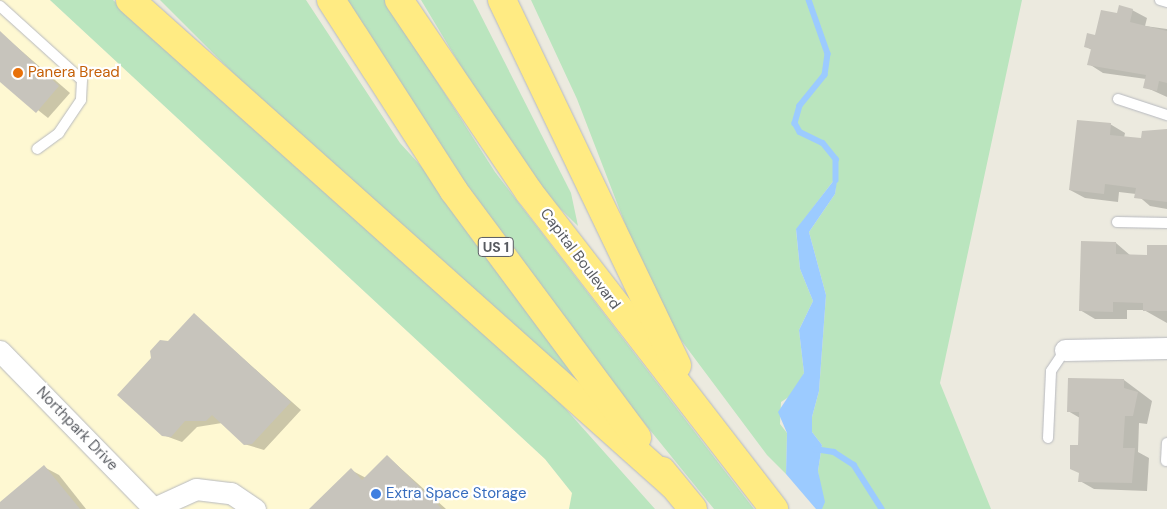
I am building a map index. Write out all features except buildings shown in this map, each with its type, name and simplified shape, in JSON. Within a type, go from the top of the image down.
[{"type":"highway","name":"US 1","points":[[331,0],[454,191],[673,486],[693,509]]},
{"type":"highway","name":"Capital Boulevard","points":[[399,0],[529,192],[710,429],[774,509]]},
{"type":"highway","points":[[502,0],[616,245],[710,429]]},
{"type":"highway","points":[[137,3],[673,486]]},
{"type":"street","points":[[1065,350],[1167,348]]},
{"type":"street","name":"Northpark Drive","points":[[0,351],[152,508]]},
{"type":"street","points":[[152,508],[196,489],[230,494],[256,509]]},
{"type":"lane","points":[[1160,0],[1167,2]]},
{"type":"lane","points":[[0,6],[82,80],[81,100],[59,133],[36,149]]},
{"type":"lane","points":[[1118,99],[1167,114]]},
{"type":"lane","points":[[1117,222],[1167,223]]},
{"type":"lane","points":[[1048,438],[1051,371],[1065,350]]},
{"type":"lane","points":[[1166,461],[1167,443]]},
{"type":"shaded area","points":[[0,0],[50,0],[545,459],[585,509],[0,509]]},
{"type":"green space","points":[[50,0],[113,0],[469,316],[564,407],[655,509],[569,509],[572,493],[545,459]]},
{"type":"green space","points":[[160,0],[306,0],[400,143],[430,176],[579,381],[572,386],[238,78]]},
{"type":"green space","points":[[345,0],[385,0],[495,172],[754,509],[714,509],[611,382],[462,179]]},
{"type":"green space","points":[[421,0],[473,0],[571,193],[578,226],[545,194],[489,113]]},
{"type":"green space","points":[[531,0],[1022,0],[940,383],[991,509],[822,509],[818,471],[822,445],[812,432],[812,417],[819,391],[826,295],[809,232],[835,194],[837,176],[796,230],[800,269],[813,301],[799,330],[804,373],[795,393],[781,402],[780,424],[787,433],[786,474],[767,455],[678,336],[644,273],[577,99]]},
{"type":"water","points":[[838,175],[835,194],[809,232],[826,295],[819,391],[812,417],[812,432],[822,445],[818,471],[825,502],[822,509],[816,509],[786,474],[787,433],[778,412],[804,373],[799,330],[813,301],[800,269],[796,229]]},
{"type":"waterway","points":[[809,0],[828,54],[825,75],[800,106],[795,123],[800,132],[823,143],[836,159],[836,180]]},
{"type":"waterway","points":[[815,449],[834,452],[854,465],[882,509]]},
{"type":"place","name":"Panera Bread","points":[[18,73]]},
{"type":"place","name":"Extra Space Storage","points":[[376,494]]}]
